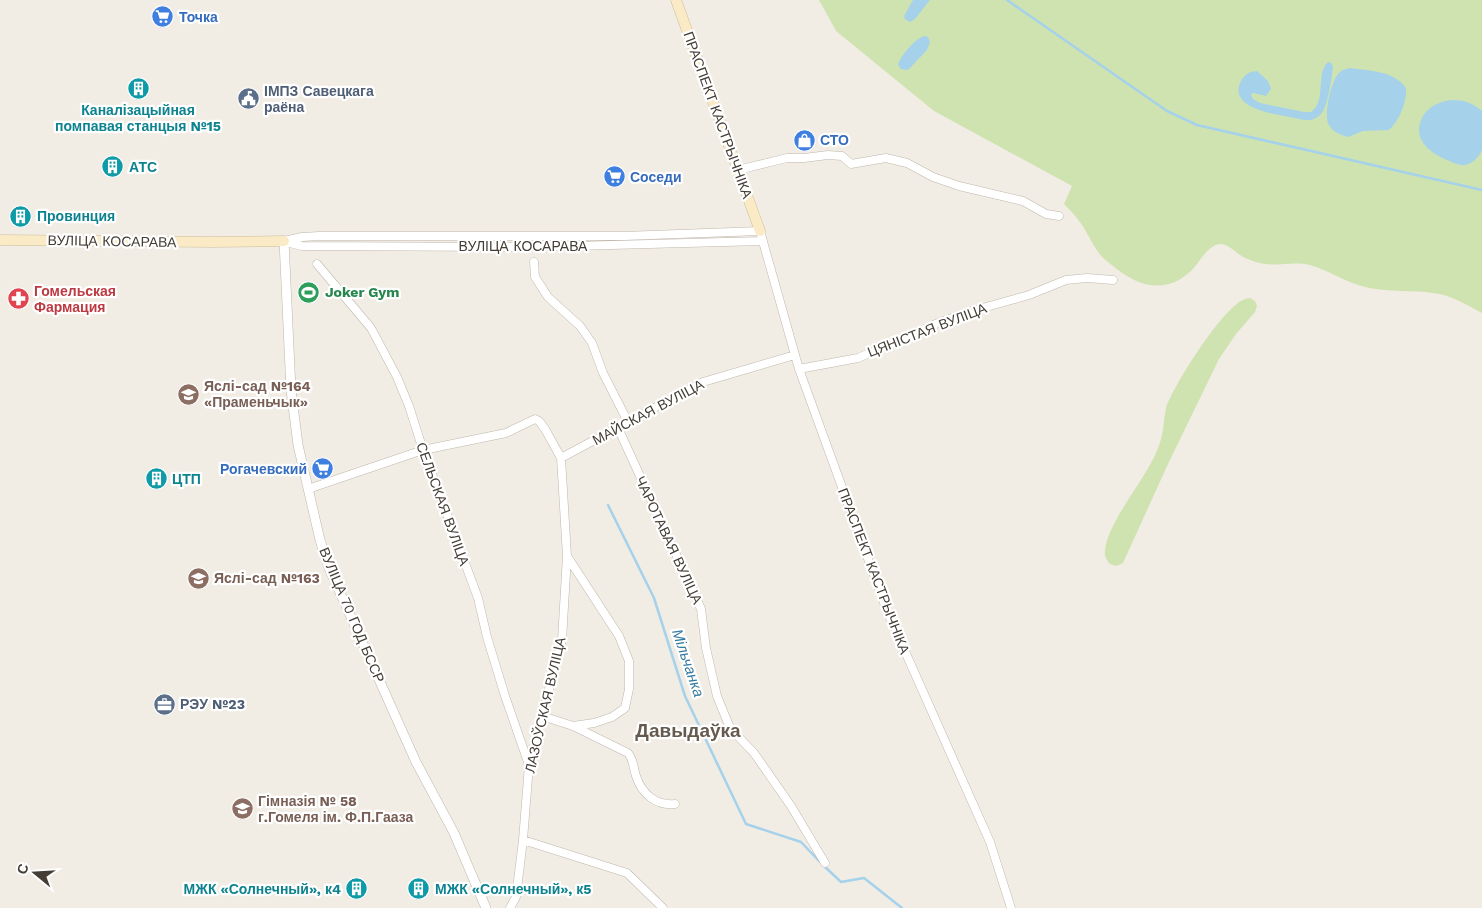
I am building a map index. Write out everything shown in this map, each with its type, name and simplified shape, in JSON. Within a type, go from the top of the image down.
[{"type":"main road","name":"ПРАСПЕКТ КАСТРЫЧНІКА","points":[[676,0],[760,231]]},
{"type":"main road","name":"ВУЛІЦА КОСАРАВА","points":[[0,240],[284,241]]},
{"type":"street","points":[[738,170],[787,158],[828,155],[842,156],[851,164],[886,158],[907,163],[933,177],[959,186],[1023,201],[1046,214],[1059,216]]},
{"type":"street","name":"ПРАСПЕКТ КАСТРЫЧНІКА","points":[[760,231],[799,369],[887,611],[990,842],[1011,908]]},
{"type":"street","name":"ВУЛІЦА КОСАРАВА","points":[[284,241],[320,236],[614,236],[760,231]]},
{"type":"street","name":"ВУЛІЦА КОСАРАВА","points":[[284,241],[302,246],[535,247],[763,241]]},
{"type":"street","name":"ВУЛІЦА 70 ГОД БССР","points":[[284,241],[291,390],[300,455],[320,540],[329,568],[416,762],[454,833],[486,908]]},
{"type":"street","points":[[534,262],[535,277],[548,297],[580,326],[592,343],[603,372],[628,422]]},
{"type":"street","name":"СЕЛЬСКАЯ ВУЛІЦА","points":[[317,264],[371,328],[397,376],[478,598],[504,696],[529,765]]},
{"type":"street","name":"ЦЯНІСТАЯ ВУЛІЦА","points":[[799,369],[858,358],[932,325],[968,312],[1029,295],[1066,280],[1087,278],[1113,280]]},
{"type":"street","name":"МАЙСКАЯ ВУЛІЦА","points":[[561,458],[703,382],[795,355]]},
{"type":"street","name":"ЛАЗОЎСКАЯ ВУЛІЦА","points":[[423,450],[506,433],[535,419],[545,429],[561,458],[568,556],[562,640],[529,765],[516,897],[510,908]]},
{"type":"street","name":"ЧАРОТАВАЯ ВУЛІЦА","points":[[618,428],[701,609],[706,648],[717,696],[730,728],[754,753],[791,806],[825,862]]},
{"type":"street","points":[[308,490],[423,450]]},
{"type":"street","points":[[568,556],[619,636],[629,661],[627,703],[621,712],[612,717],[573,726]]},
{"type":"street","points":[[542,716],[573,726],[628,753],[632,759],[636,777],[647,794],[655,801],[664,805],[675,804]]},
{"type":"street","points":[[523,840],[627,873],[663,908]]},
{"type":"green space","points":[[819,0],[1482,0],[1482,313],[1440,294],[1369,288],[1354,284],[1310,265],[1259,263],[1243,257],[1223,244],[1215,245],[1207,251],[1190,272],[1170,284],[1151,285],[1132,279],[1102,257],[1082,225],[1064,204],[1072,186],[934,111],[836,31]]},
{"type":"green space","points":[[1250,298],[1255,301],[1257,306],[1255,312],[1236,334],[1219,359],[1123,563],[1116,566],[1110,564],[1105,551],[1111,530],[1156,453],[1162,435],[1166,408],[1178,383],[1199,349],[1223,318],[1234,307]]},
{"type":"water","points":[[913,0],[930,0],[915,19],[910,22],[904,16]]},
{"type":"water","points":[[924,36],[928,37],[930,42],[927,50],[909,69],[901,69],[898,65],[902,57],[912,44]]},
{"type":"water","points":[[1328,62],[1333,66],[1328,99],[1320,115],[1314,119],[1308,120],[1277,115],[1260,110],[1252,107],[1240,97],[1238,90],[1242,79],[1246,75],[1257,71],[1268,81],[1271,89],[1266,96],[1253,93],[1251,95],[1253,99],[1260,103],[1311,112],[1319,101],[1322,73]]},
{"type":"water","points":[[1350,68],[1388,75],[1401,82],[1406,88],[1402,111],[1389,130],[1363,131],[1348,137],[1336,132],[1329,126],[1327,112],[1333,83],[1340,72]]},
{"type":"water","points":[[1452,100],[1468,102],[1482,111],[1482,150],[1475,159],[1465,165],[1456,164],[1440,157],[1423,143],[1420,137],[1420,124],[1423,116],[1429,109],[1440,103]]},
{"type":"waterway","points":[[1007,0],[1167,111],[1197,125],[1482,190]]},
{"type":"waterway","name":"Мільчанка","points":[[608,505],[654,598],[685,696],[746,824],[801,842],[820,862]]},
{"type":"waterway","name":"Мільчанка","points":[[824,866],[841,882],[864,878],[902,908]]},
{"type":"place","name":"Точка","points":[[163,17]]},
{"type":"place","name":"Каналізацыйная помпавая станцыя №15","points":[[138,88]]},
{"type":"place","name":"ІМПЗ Савецкага раёна","points":[[248,99]]},
{"type":"place","name":"СТО","points":[[804,140]]},
{"type":"place","name":"АТС","points":[[113,167]]},
{"type":"place","name":"Соседи","points":[[614,177]]},
{"type":"place","name":"Провинция","points":[[21,216]]},
{"type":"place","name":"Joker Gym","points":[[309,292]]},
{"type":"place","name":"Гомельская Фармация","points":[[18,299]]},
{"type":"place","name":"Яслі-сад №164 «Праменьчык»","points":[[188,394]]},
{"type":"place","name":"Рогачевский","points":[[323,469]]},
{"type":"place","name":"ЦТП","points":[[156,479]]},
{"type":"place","name":"Яслі-сад №163","points":[[198,578]]},
{"type":"place","name":"РЭУ №23","points":[[164,704]]},
{"type":"place","name":"Гімназія № 58 г.Гомеля ім. Ф.П.Гааза","points":[[242,809]]},
{"type":"place","name":"МЖК «Солнечный», к4","points":[[357,889]]},
{"type":"place","name":"МЖК «Солнечный», к5","points":[[419,889]]},
{"type":"district","name":"Давыдаўка","points":[[688,730]]}]
